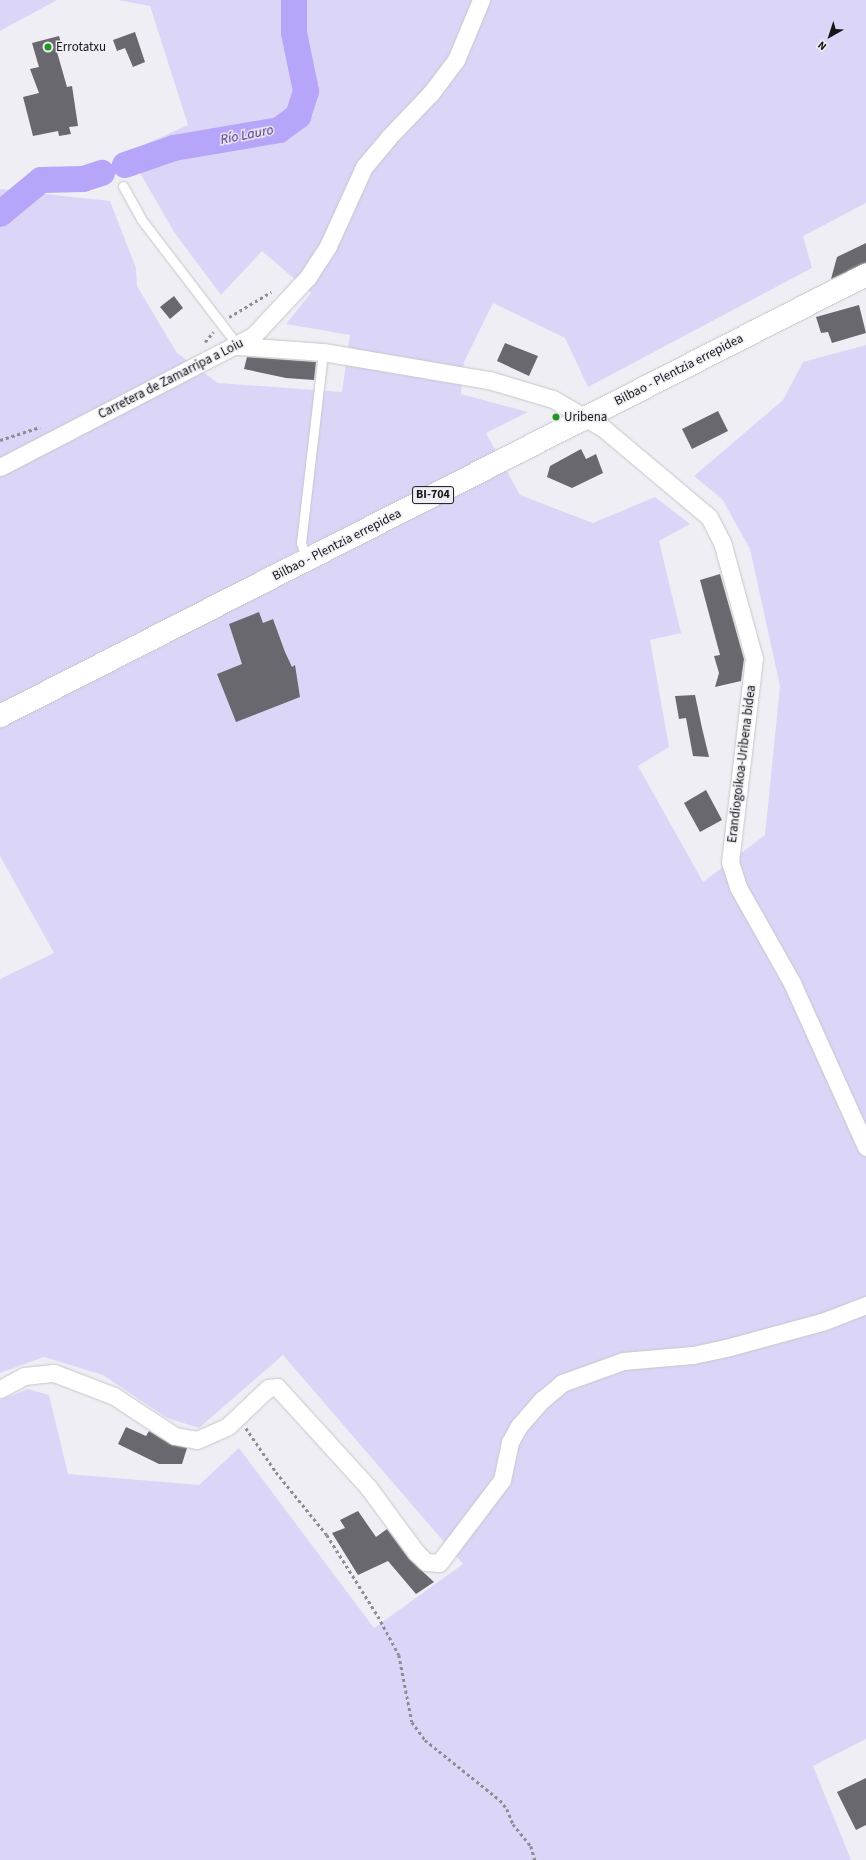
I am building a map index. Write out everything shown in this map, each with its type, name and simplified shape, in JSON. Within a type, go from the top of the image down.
[{"type":"main road","name":"Bilbao - Plentzia errepidea","points":[[0,716],[584,417],[866,275]]},
{"type":"street","name":"Carretera de Zamarripa a Loiu","points":[[0,467],[238,346],[253,336],[308,276],[328,246],[364,168],[388,138],[431,93],[456,60],[481,0]]},
{"type":"street","name":"Erandiogoikoa-Uribena bidea","points":[[238,346],[323,352],[490,380],[553,398],[603,428],[709,517],[722,542],[754,658],[730,862],[738,887],[792,983],[866,1147]]},
{"type":"street","points":[[0,1389],[24,1376],[54,1373],[114,1396],[175,1436],[197,1440],[209,1436],[239,1418],[251,1402],[268,1388],[277,1387],[368,1486],[416,1552],[426,1562],[439,1563],[502,1480],[510,1442],[519,1426],[542,1400],[562,1384],[623,1361],[693,1355],[726,1348],[822,1322],[866,1305]]},
{"type":"lane","points":[[123,186],[141,219],[238,346]]},
{"type":"lane","points":[[307,560],[301,543],[323,352]]},
{"type":"path","points":[[201,346],[219,321],[247,308],[275,288]]},
{"type":"path","points":[[0,440],[47,425]]},
{"type":"path","points":[[239,1418],[276,1472],[327,1535],[378,1616],[399,1655],[412,1722],[425,1740],[500,1800],[507,1809],[513,1824],[531,1846],[534,1860]]},
{"type":"shaded area","points":[[0,0],[57,0],[0,31]]},
{"type":"shaded area","points":[[118,0],[866,0],[866,203],[803,236],[812,268],[588,387],[565,338],[493,303],[464,362],[461,394],[528,412],[486,433],[520,495],[593,523],[655,497],[690,524],[659,541],[681,633],[650,640],[669,747],[638,766],[703,882],[765,835],[780,686],[750,549],[722,499],[694,476],[783,400],[803,362],[866,345],[866,1739],[813,1766],[851,1860],[0,1860],[0,1400],[28,1389],[49,1395],[68,1474],[199,1485],[239,1448],[374,1628],[463,1564],[283,1355],[199,1428],[167,1418],[103,1375],[44,1357],[0,1373],[0,979],[54,953],[0,856],[0,189],[110,201],[136,268],[137,286],[177,353],[218,383],[342,392],[350,335],[286,324],[311,293],[262,251],[221,295],[174,232],[128,152],[188,125],[150,6]]},
{"type":"building","points":[[135,32],[145,62],[133,67],[125,48],[117,51],[113,40]]},
{"type":"building","points":[[59,36],[63,50],[57,52],[67,87],[72,86],[78,126],[69,127],[71,134],[59,136],[58,131],[33,136],[23,97],[39,93],[30,69],[39,67],[32,43]]},
{"type":"building","points":[[866,243],[866,263],[831,279],[837,257]]},
{"type":"building","points":[[174,296],[183,308],[170,319],[160,307]]},
{"type":"building","points":[[859,305],[866,333],[832,343],[828,332],[821,333],[816,317]]},
{"type":"building","points":[[505,343],[538,356],[529,376],[497,361]]},
{"type":"building","points":[[247,357],[316,362],[314,380],[286,378],[244,369]]},
{"type":"building","points":[[718,411],[728,431],[692,449],[682,429]]},
{"type":"building","points":[[581,449],[586,459],[596,454],[603,473],[572,488],[547,477],[550,466]]},
{"type":"building","points":[[720,574],[744,659],[741,681],[715,687],[719,673],[714,656],[720,655],[700,580]]},
{"type":"building","points":[[259,612],[263,623],[273,619],[292,667],[295,665],[300,697],[236,722],[217,674],[242,664],[229,624]]},
{"type":"building","points":[[695,695],[709,757],[693,756],[686,718],[679,719],[675,696]]},
{"type":"building","points":[[706,790],[722,820],[700,832],[684,803]]},
{"type":"building","points":[[126,1427],[146,1436],[149,1431],[170,1444],[187,1448],[182,1464],[159,1464],[118,1444]]},
{"type":"building","points":[[358,1511],[376,1537],[387,1529],[409,1559],[434,1582],[416,1594],[388,1561],[358,1575],[332,1533],[345,1528],[340,1520]]},
{"type":"building","points":[[866,1778],[866,1825],[856,1830],[837,1792]]},
{"type":"waterway","name":"Río Lauro","points":[[125,165],[174,148],[279,130],[298,116],[306,91],[294,33],[294,0]]},
{"type":"waterway","name":"Río Lauro","points":[[0,214],[41,180],[83,179],[102,173]]},
{"type":"place","name":"Errotatxu","points":[[48,47]]},
{"type":"place","name":"Uribena","points":[[556,417]]}]
